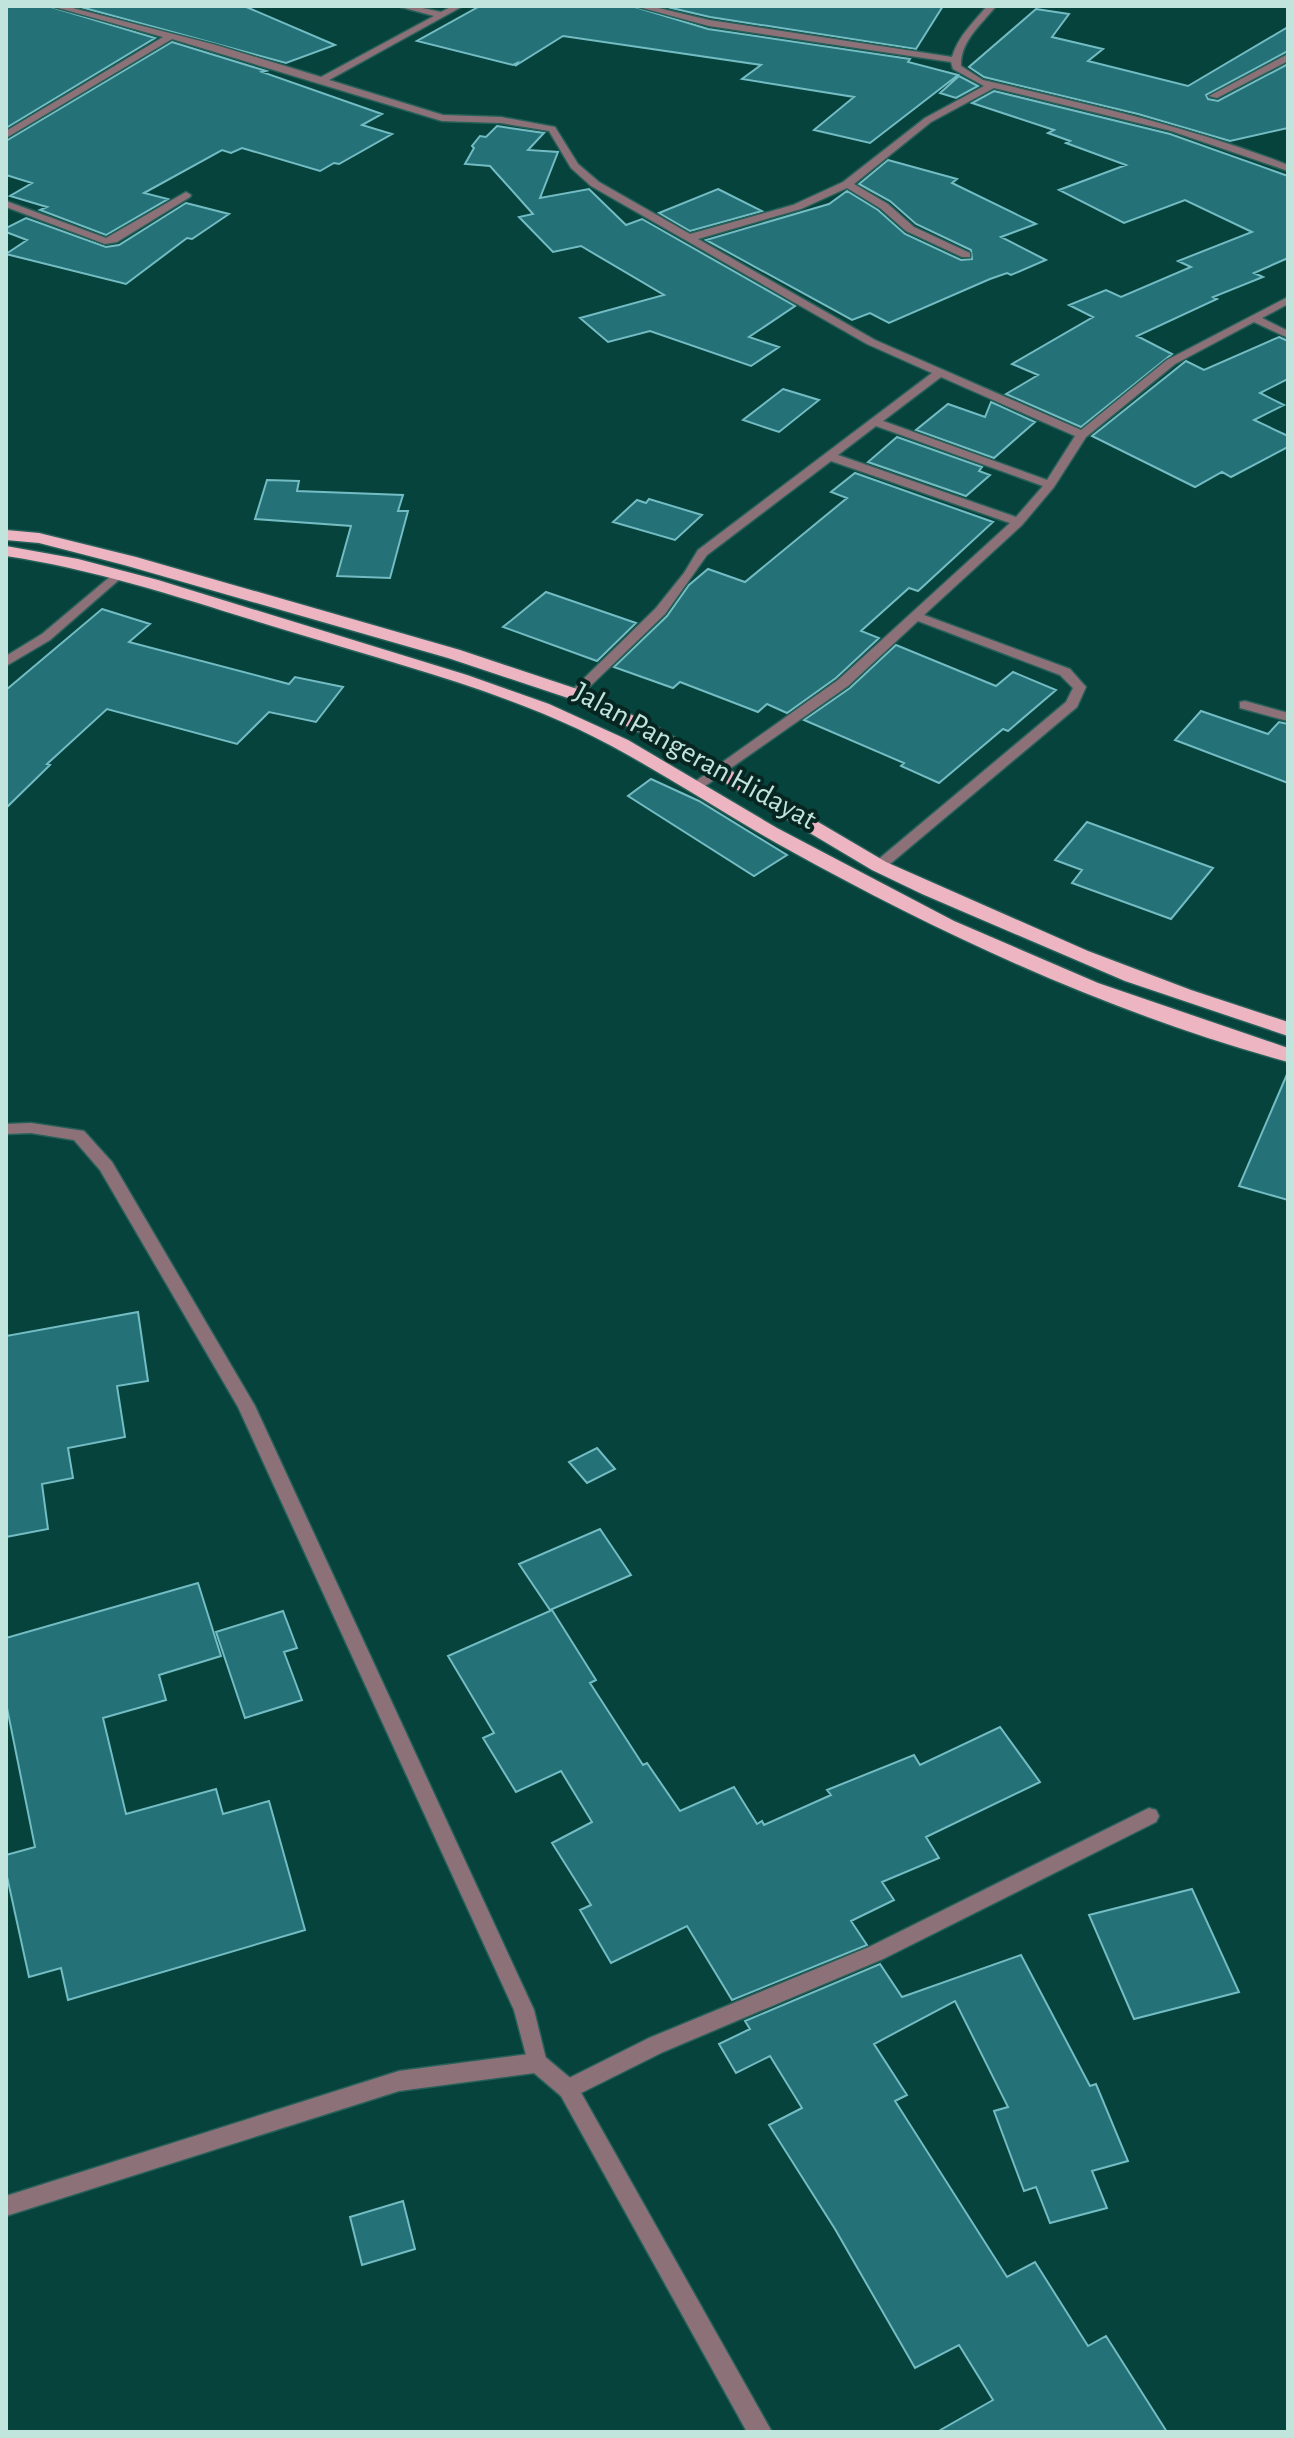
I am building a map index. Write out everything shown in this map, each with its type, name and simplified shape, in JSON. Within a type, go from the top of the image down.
[{"type":"highway","name":"Jalan Pangeran Hidayat","points":[[6,535],[39,538],[130,561],[454,654],[574,694],[651,731],[879,866],[916,884],[1114,969],[1288,1029]]},
{"type":"highway","name":"Jalan Pangeran Hidayat","points":[[6,551],[117,575],[433,668],[555,712],[624,745],[693,788],[903,904],[1098,990],[1288,1055]]},
{"type":"street","points":[[55,6],[171,36],[442,118],[501,120],[552,129],[574,166],[595,184],[871,342],[1082,435]]},
{"type":"street","points":[[401,6],[442,15]]},
{"type":"street","points":[[319,82],[459,6]]},
{"type":"street","points":[[639,6],[674,17],[955,60]]},
{"type":"street","points":[[674,17],[688,6]]},
{"type":"street","points":[[992,6],[963,42],[955,60],[956,67],[980,82],[1186,130],[1237,146],[1288,168]]},
{"type":"street","points":[[6,135],[171,36]]},
{"type":"street","points":[[1214,96],[1288,57]]},
{"type":"street","points":[[692,237],[797,207],[847,184],[928,120],[993,85]]},
{"type":"street","points":[[847,184],[884,206],[910,229],[966,255]]},
{"type":"street","points":[[6,204],[105,241],[113,240],[186,195]]},
{"type":"street","points":[[693,788],[843,683],[1018,522],[1050,485],[1082,435],[1171,362],[1288,300]]},
{"type":"street","points":[[1253,318],[1288,335]]},
{"type":"street","points":[[574,694],[657,616],[686,583],[702,553],[939,373]]},
{"type":"street","points":[[875,422],[1050,485]]},
{"type":"street","points":[[829,456],[1018,522]]},
{"type":"street","points":[[6,662],[46,637],[117,575]]},
{"type":"street","points":[[879,866],[1072,704],[1080,687],[1065,672],[916,616]]},
{"type":"street","points":[[1245,705],[1288,717]]},
{"type":"street","points":[[6,1129],[31,1128],[79,1135],[106,1166],[246,1406],[524,2010],[537,2063],[568,2089],[760,2432]]},
{"type":"street","points":[[568,2089],[656,2045],[876,1953],[1149,1816]]},
{"type":"street","points":[[6,2206],[399,2081],[537,2063]]},
{"type":"building","points":[[6,6],[48,6],[155,38],[6,128]]},
{"type":"building","points":[[77,6],[244,6],[335,45],[286,63]]},
{"type":"building","points":[[480,6],[632,6],[708,29],[910,59],[908,62],[958,75],[870,143],[814,130],[854,97],[742,79],[761,65],[563,36],[515,66],[517,63],[513,65],[417,41]]},
{"type":"building","points":[[663,6],[943,6],[916,49],[710,17]]},
{"type":"building","points":[[1036,9],[1069,14],[1052,37],[1103,49],[1088,61],[1188,86],[1288,27],[1288,51],[1206,95],[1208,99],[1218,101],[1288,64],[1288,128],[1230,141],[1138,114],[984,77],[969,67]]},
{"type":"building","points":[[172,42],[266,71],[262,72],[382,114],[362,125],[392,134],[339,164],[334,163],[320,171],[242,148],[231,153],[222,150],[144,193],[168,199],[106,235],[40,210],[47,207],[10,196],[32,183],[6,175],[6,141]]},
{"type":"building","points":[[959,76],[978,86],[956,98],[940,93]]},
{"type":"building","points":[[994,91],[1170,134],[1288,176],[1288,258],[1254,273],[1263,277],[1213,297],[1217,299],[1137,336],[1172,354],[1081,427],[1006,394],[1038,375],[1012,364],[1093,317],[1069,305],[1106,290],[1121,297],[1191,267],[1178,261],[1252,232],[1185,200],[1124,223],[1059,190],[1126,165],[1066,143],[1070,141],[1048,133],[1054,130],[972,103]]},
{"type":"building","points":[[497,126],[544,133],[528,150],[558,152],[540,198],[589,189],[626,225],[642,219],[795,306],[749,337],[779,347],[751,366],[650,331],[608,342],[580,318],[664,295],[581,246],[553,252],[519,217],[533,214],[490,166],[465,164],[480,136],[486,137]]},
{"type":"building","points":[[888,160],[957,179],[952,183],[1036,224],[1001,237],[1046,260],[1011,275],[1007,273],[990,279],[889,323],[870,313],[852,320],[706,240],[829,204],[847,191],[878,210],[905,234],[961,260],[972,259],[971,250],[916,224],[890,201],[859,184]]},
{"type":"building","points":[[718,189],[762,211],[690,231],[659,213]]},
{"type":"building","points":[[186,203],[229,214],[192,239],[187,238],[126,284],[6,254],[27,240],[6,232],[6,228],[26,218],[106,247],[119,245]]},
{"type":"building","points":[[1279,337],[1288,341],[1288,379],[1260,393],[1284,405],[1254,420],[1288,436],[1288,447],[1231,477],[1222,472],[1195,487],[1092,436],[1186,361],[1204,370]]},
{"type":"building","points":[[783,389],[819,400],[779,432],[743,420]]},
{"type":"building","points":[[991,402],[1035,422],[994,458],[916,430],[948,404],[985,417]]},
{"type":"building","points":[[897,437],[982,467],[979,471],[990,475],[966,496],[868,462]]},
{"type":"building","points":[[855,473],[993,522],[918,591],[909,588],[861,631],[879,638],[836,678],[787,713],[767,704],[758,712],[680,682],[673,688],[614,667],[667,616],[689,585],[708,569],[745,582],[847,498],[831,492]]},
{"type":"building","points":[[267,480],[299,481],[297,491],[403,495],[398,511],[408,511],[390,578],[337,576],[351,526],[255,519]]},
{"type":"building","points":[[649,499],[702,515],[675,540],[613,522],[637,500],[646,503]]},
{"type":"building","points":[[546,592],[636,623],[597,661],[503,627]]},
{"type":"building","points":[[102,609],[150,624],[129,642],[289,684],[295,677],[343,687],[316,722],[269,712],[237,744],[107,709],[47,764],[50,765],[6,808],[6,690]]},
{"type":"building","points":[[896,645],[996,686],[1013,672],[1056,690],[1008,731],[1003,729],[939,783],[901,766],[904,763],[804,720],[850,688]]},
{"type":"building","points":[[1201,711],[1268,734],[1279,722],[1288,724],[1288,783],[1175,740]]},
{"type":"building","points":[[651,779],[699,801],[787,855],[754,876],[628,796]]},
{"type":"building","points":[[1087,822],[1213,868],[1171,919],[1072,883],[1082,870],[1055,860]]},
{"type":"building","points":[[1288,1072],[1288,1200],[1239,1186]]},
{"type":"building","points":[[138,1312],[148,1381],[117,1386],[125,1437],[68,1448],[73,1478],[42,1484],[48,1529],[6,1537],[6,1336]]},
{"type":"building","points":[[597,1448],[615,1469],[587,1483],[569,1462]]},
{"type":"building","points":[[600,1529],[631,1575],[550,1610],[519,1564]]},
{"type":"building","points":[[198,1583],[221,1656],[159,1675],[166,1700],[103,1718],[126,1814],[216,1789],[223,1814],[269,1801],[305,1930],[68,2000],[61,1968],[29,1977],[6,1872],[6,1855],[35,1847],[6,1703],[6,1638]]},
{"type":"building","points":[[552,1610],[596,1680],[590,1683],[643,1765],[647,1763],[680,1811],[734,1787],[757,1824],[762,1821],[764,1825],[831,1795],[827,1790],[914,1755],[920,1765],[1000,1727],[1040,1782],[926,1837],[939,1858],[882,1882],[894,1900],[851,1921],[867,1945],[732,2000],[687,1926],[611,1963],[580,1910],[591,1905],[552,1843],[592,1822],[561,1771],[516,1792],[483,1738],[494,1733],[448,1656]]},
{"type":"building","points":[[283,1611],[297,1648],[284,1652],[302,1700],[245,1718],[216,1632]]},
{"type":"building","points":[[1192,1889],[1239,1992],[1134,2019],[1089,1915]]},
{"type":"building","points":[[1021,1955],[1090,2086],[1096,2084],[1128,2161],[1092,2171],[1107,2208],[1050,2223],[1036,2187],[1024,2191],[994,2111],[1008,2107],[955,2001],[874,2044],[907,2095],[895,2101],[1007,2277],[1035,2262],[1088,2346],[1106,2336],[1167,2432],[937,2432],[993,2400],[959,2345],[915,2368],[835,2229],[769,2125],[802,2108],[770,2056],[736,2073],[719,2044],[750,2029],[745,2021],[880,1964],[902,1997]]},
{"type":"building","points":[[403,2201],[415,2249],[362,2265],[350,2217]]}]
